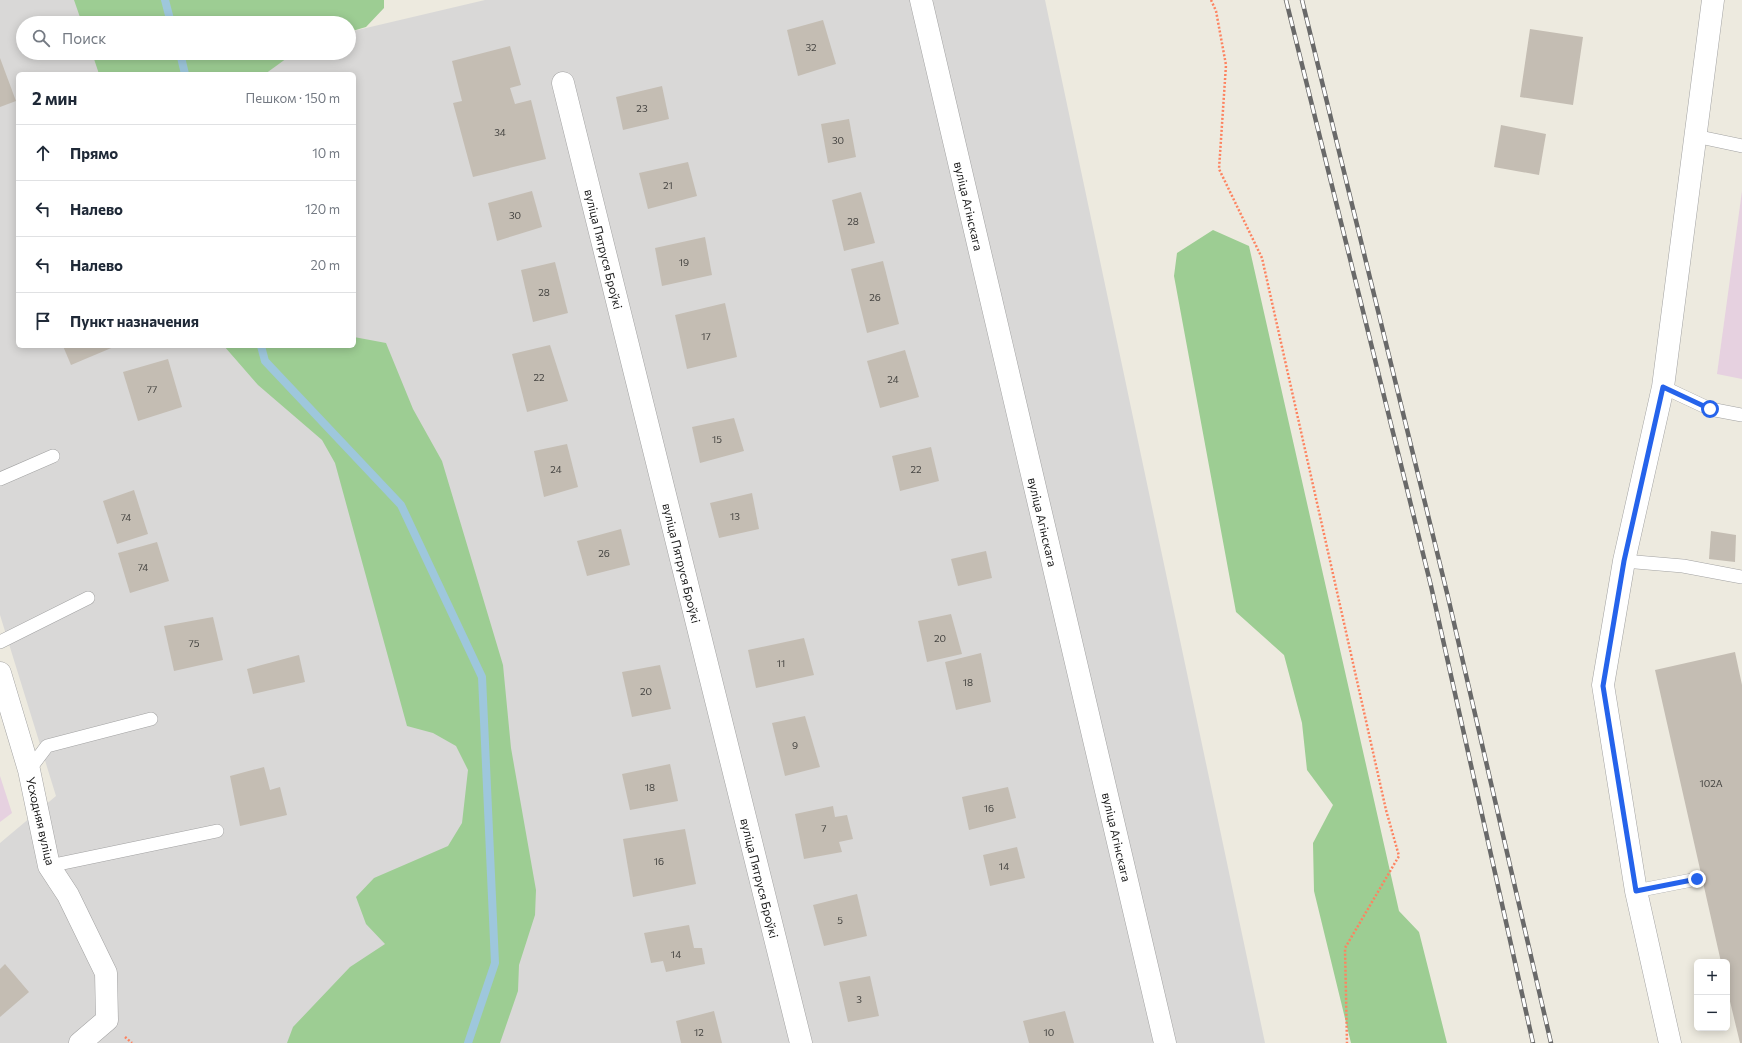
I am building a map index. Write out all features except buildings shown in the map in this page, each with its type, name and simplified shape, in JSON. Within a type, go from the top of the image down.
[{"type":"street","name":"вуліца Агінскага","points":[[921,0],[1165,1043]]},
{"type":"street","points":[[1670,1043],[1636,891],[1603,686],[1624,561],[1663,387],[1713,0]]},
{"type":"street","name":"вуліца Пятруся Броўкі","points":[[563,83],[801,1043]]},
{"type":"street","name":"Усходняя вуліца","points":[[0,673],[29,770],[49,866],[68,895],[106,973],[107,1020],[80,1043]]},
{"type":"lane","points":[[1695,136],[1742,146]]},
{"type":"lane","points":[[1663,387],[1710,409],[1742,415]]},
{"type":"lane","points":[[0,479],[53,456]]},
{"type":"lane","points":[[1624,561],[1683,566],[1742,577]]},
{"type":"lane","points":[[0,642],[88,598]]},
{"type":"lane","points":[[29,770],[47,746],[151,719]]},
{"type":"lane","points":[[49,866],[217,831]]},
{"type":"lane","points":[[1636,891],[1697,879]]},
{"type":"path","points":[[1211,0],[1216,11],[1226,65],[1219,169],[1262,258],[1386,810],[1399,856],[1345,948],[1346,1043]]},
{"type":"shaded area","points":[[0,0],[104,0],[113,16],[16,16],[16,60],[138,60],[146,72],[16,72],[16,348],[356,348],[356,72],[179,72],[230,60],[356,60],[356,30],[485,0],[1045,0],[1265,1043],[0,1043],[0,843],[56,796],[0,615]]},
{"type":"shaded area","points":[[1742,191],[1742,379],[1717,374]]},
{"type":"shaded area","points":[[0,776],[12,813],[0,822]]},
{"type":"green space","points":[[74,0],[384,0],[384,8],[366,27],[356,30],[356,16],[80,16]]},
{"type":"green space","points":[[94,60],[284,60],[268,72],[98,72]]},
{"type":"green space","points":[[1213,230],[1249,246],[1399,911],[1419,932],[1447,1043],[1351,1043],[1314,891],[1313,843],[1333,805],[1307,770],[1302,723],[1284,655],[1236,612],[1174,276],[1177,253]]},
{"type":"green space","points":[[356,337],[386,343],[413,409],[442,461],[503,665],[511,748],[536,890],[535,915],[519,965],[518,991],[500,1043],[287,1043],[293,1027],[350,967],[385,944],[366,924],[356,897],[374,878],[448,846],[462,823],[468,770],[456,746],[433,733],[407,726],[335,463],[322,440],[258,385],[226,348],[356,348]]},
{"type":"waterway","points":[[165,0],[169,16]]},
{"type":"waterway","points":[[182,60],[185,72]]},
{"type":"waterway","points":[[262,348],[265,361],[401,505],[482,677],[495,963],[468,1043]]},
{"type":"railway","points":[[1286,0],[1431,586],[1533,1043]]},
{"type":"railway","points":[[1302,0],[1448,597],[1551,1043]]},
{"type":"route","points":[[1697,879],[1636,891],[1603,686],[1624,561],[1663,387],[1710,409]]}]
